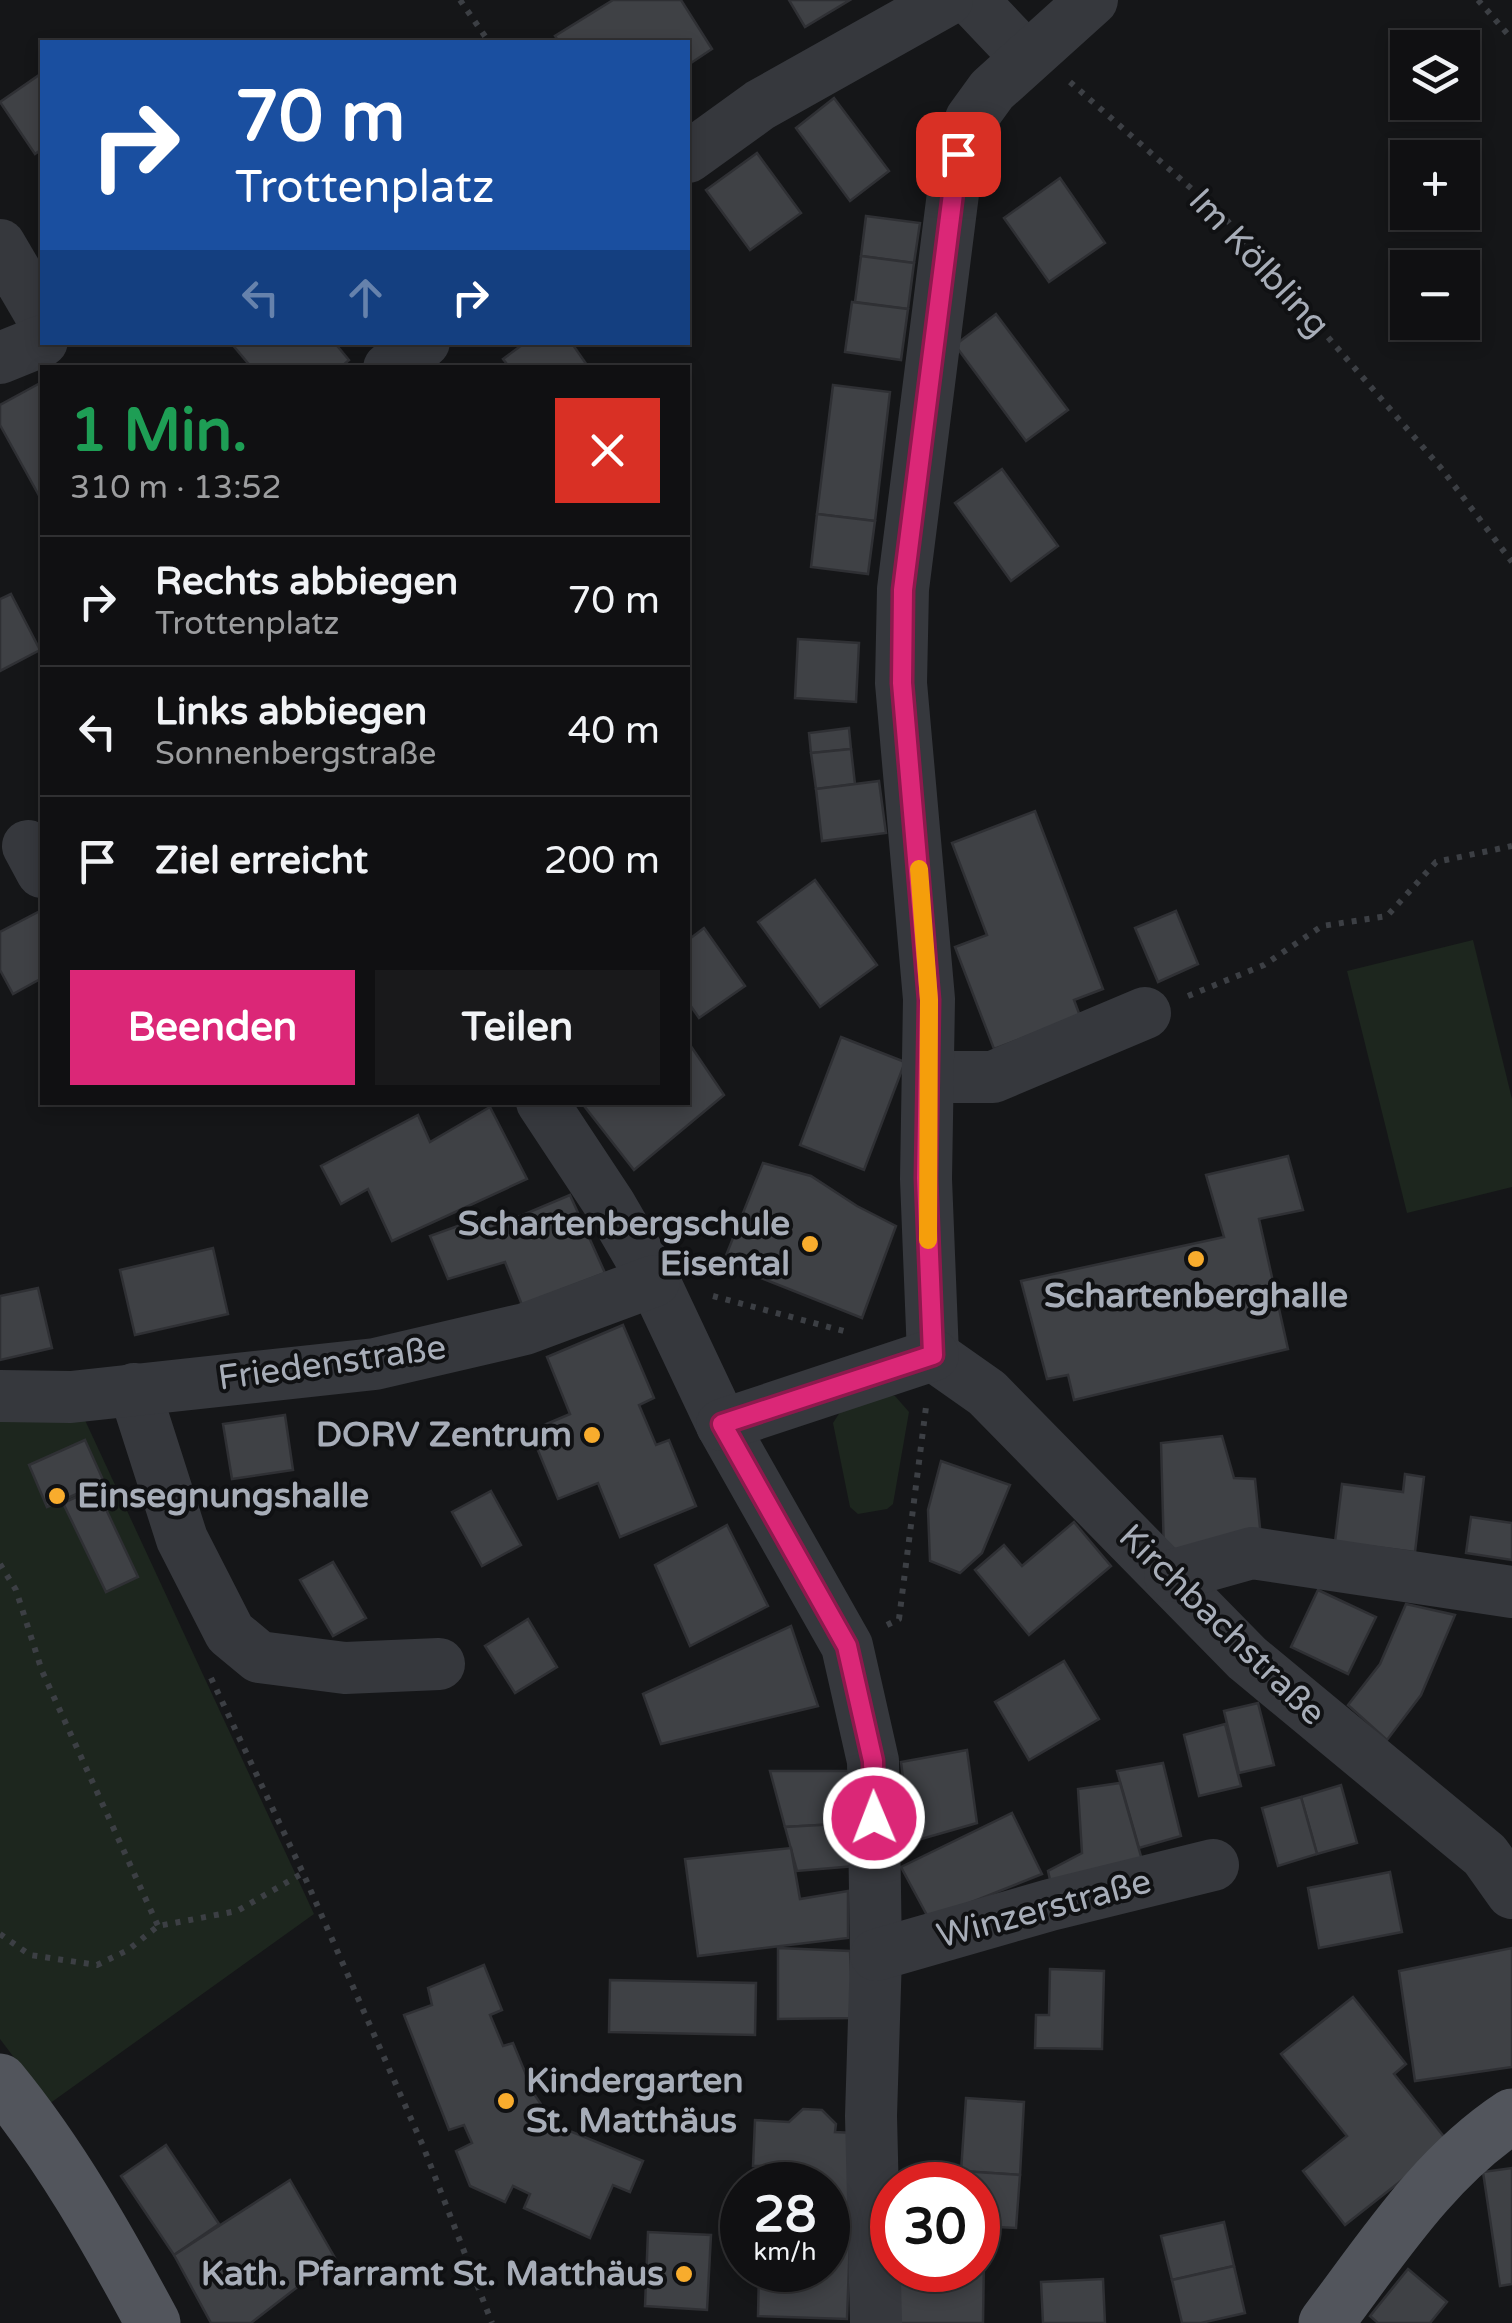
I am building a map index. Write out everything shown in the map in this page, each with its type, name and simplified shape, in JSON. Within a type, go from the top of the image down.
[{"type":"main road","points":[[0,2081],[35,2124],[122,2264],[153,2323]]},
{"type":"main road","points":[[1326,2323],[1433,2182],[1482,2136],[1512,2116]]},
{"type":"street","points":[[690,156],[760,105],[947,0]]},
{"type":"street","points":[[972,0],[1026,57]]},
{"type":"street","points":[[722,1424],[933,1355],[926,1178],[929,1000],[902,683],[903,590],[958,154],[972,119],[992,90],[1092,0]]},
{"type":"street","points":[[0,245],[40,314]]},
{"type":"street","points":[[0,358],[40,343]]},
{"type":"street","points":[[393,365],[420,345]]},
{"type":"street","points":[[928,1077],[993,1076],[1144,1013]]},
{"type":"street","points":[[544,1105],[654,1280],[722,1424],[847,1646],[873,1761],[876,1954],[871,2116],[876,2323]]},
{"type":"street","name":"Friedenstraße","points":[[0,1396],[70,1396],[376,1364],[525,1329],[654,1280]]},
{"type":"street","name":"Kirchbachstraße","points":[[933,1355],[987,1393],[1260,1670],[1486,1855],[1512,1893]]},
{"type":"street","points":[[134,1389],[182,1539],[230,1632],[259,1657],[345,1668],[439,1664]]},
{"type":"street","points":[[1170,1576],[1252,1553],[1512,1592]]},
{"type":"street","name":"Winzerstraße","points":[[876,1954],[1213,1865]]},
{"type":"path","points":[[460,0],[489,40]]},
{"type":"path","points":[[1478,0],[1512,39]]},
{"type":"path","name":"Im Kölbling","points":[[1026,57],[1062,75],[1225,218],[1441,468],[1512,562]]},
{"type":"path","points":[[1144,1013],[1264,965],[1322,926],[1386,916],[1436,862],[1512,846]]},
{"type":"path","points":[[654,1280],[858,1335]]},
{"type":"path","points":[[847,1646],[899,1619],[933,1355]]},
{"type":"path","points":[[0,1564],[16,1590],[42,1672],[158,1926]]},
{"type":"path","points":[[230,1632],[199,1654],[303,1873],[423,2146],[492,2323]]},
{"type":"path","points":[[0,1934],[30,1955],[97,1965],[128,1950],[158,1926],[237,1911],[303,1873]]},
{"type":"shaded area","points":[[1473,940],[1512,1099],[1512,1187],[1407,1213],[1347,971]]},
{"type":"shaded area","points":[[866,1391],[895,1396],[909,1412],[893,1504],[887,1509],[858,1514],[850,1507],[833,1423],[846,1403]]},
{"type":"shaded area","points":[[84,1418],[314,1914],[49,2104],[0,2039],[0,1420]]},
{"type":"building","points":[[613,0],[681,0],[712,49],[690,64],[690,40],[558,40],[555,36]]},
{"type":"building","points":[[789,0],[850,0],[805,27]]},
{"type":"building","points":[[40,74],[40,150],[35,154],[0,102]]},
{"type":"building","points":[[834,98],[889,171],[850,201],[796,128]]},
{"type":"building","points":[[757,153],[801,213],[750,250],[706,190]]},
{"type":"building","points":[[1060,178],[1105,243],[1049,282],[1004,218]]},
{"type":"building","points":[[866,216],[920,223],[914,263],[861,256]]},
{"type":"building","points":[[861,256],[914,263],[908,309],[855,302]]},
{"type":"building","points":[[852,302],[908,309],[901,360],[845,352]]},
{"type":"building","points":[[996,314],[1068,410],[1026,441],[955,345]]},
{"type":"building","points":[[233,345],[336,345],[349,360],[343,365],[249,365]]},
{"type":"building","points":[[522,345],[573,345],[587,365],[508,365],[503,359]]},
{"type":"building","points":[[40,383],[40,497],[0,425],[0,405]]},
{"type":"building","points":[[833,385],[890,392],[875,521],[817,514]]},
{"type":"building","points":[[1002,469],[1058,546],[1011,581],[955,503]]},
{"type":"building","points":[[817,514],[875,521],[868,574],[811,567]]},
{"type":"building","points":[[11,594],[40,650],[0,671],[0,599]]},
{"type":"building","points":[[798,639],[859,643],[856,702],[795,698]]},
{"type":"building","points":[[849,728],[851,749],[811,753],[809,733]]},
{"type":"building","points":[[851,749],[855,784],[816,789],[811,753]]},
{"type":"building","points":[[879,781],[886,833],[822,841],[816,789]]},
{"type":"building","points":[[1035,811],[1103,989],[1074,1000],[1080,1016],[994,1049],[955,947],[987,935],[952,843]]},
{"type":"building","points":[[815,880],[877,965],[820,1007],[758,922]]},
{"type":"building","points":[[40,911],[40,979],[13,994],[0,970],[0,932]]},
{"type":"building","points":[[1176,911],[1198,964],[1158,982],[1135,928]]},
{"type":"building","points":[[704,928],[745,986],[699,1018],[690,1005],[690,938]]},
{"type":"building","points":[[841,1037],[905,1062],[864,1170],[800,1145]]},
{"type":"building","points":[[690,1045],[724,1095],[634,1170],[583,1105],[690,1105]]},
{"type":"building","points":[[490,1107],[527,1179],[392,1241],[368,1189],[341,1204],[321,1166],[418,1115],[430,1142]]},
{"type":"building","name":"Schartenberghalle","points":[[1288,1156],[1303,1210],[1259,1219],[1288,1349],[1074,1400],[1068,1375],[1047,1379],[1021,1281],[1224,1237],[1206,1175]]},
{"type":"building","name":"Schartenbergschule Eisental","points":[[763,1163],[811,1176],[896,1226],[862,1318],[723,1263]]},
{"type":"building","points":[[570,1195],[605,1273],[522,1305],[505,1262],[448,1279],[430,1236],[491,1214],[499,1225]]},
{"type":"building","points":[[213,1248],[228,1314],[135,1335],[120,1270]]},
{"type":"building","points":[[38,1288],[52,1348],[0,1360],[0,1296]]},
{"type":"building","name":"DORV Zentrum","points":[[623,1325],[654,1398],[639,1405],[656,1445],[669,1440],[696,1506],[620,1537],[598,1483],[558,1499],[530,1431],[570,1414],[547,1357]]},
{"type":"building","points":[[285,1415],[293,1470],[232,1479],[223,1424]]},
{"type":"building","points":[[1222,1436],[1234,1478],[1255,1479],[1262,1547],[1164,1554],[1161,1443]]},
{"type":"building","points":[[85,1440],[104,1482],[47,1507],[29,1465]]},
{"type":"building","points":[[941,1461],[1010,1485],[982,1553],[960,1573],[930,1561],[928,1510]]},
{"type":"building","points":[[1405,1474],[1424,1477],[1415,1552],[1335,1542],[1342,1484],[1403,1492]]},
{"type":"building","points":[[96,1488],[138,1577],[106,1592],[63,1503]]},
{"type":"building","points":[[491,1491],[521,1545],[482,1566],[452,1512]]},
{"type":"building","points":[[1471,1517],[1512,1523],[1512,1560],[1466,1553]]},
{"type":"building","points":[[1074,1522],[1111,1566],[1029,1635],[975,1570],[1004,1545],[1022,1566]]},
{"type":"building","points":[[727,1525],[768,1606],[690,1646],[655,1565]]},
{"type":"building","points":[[333,1562],[366,1618],[333,1636],[300,1580]]},
{"type":"building","points":[[1318,1590],[1376,1617],[1348,1674],[1291,1647]]},
{"type":"building","points":[[1406,1604],[1455,1615],[1421,1695],[1387,1740],[1348,1705],[1380,1664]]},
{"type":"building","points":[[528,1619],[557,1667],[515,1693],[485,1646]]},
{"type":"building","points":[[791,1626],[818,1706],[661,1744],[643,1694]]},
{"type":"building","points":[[1064,1661],[1099,1719],[1029,1760],[995,1702]]},
{"type":"building","points":[[1258,1703],[1274,1765],[1239,1773],[1224,1711]]},
{"type":"building","points":[[1225,1724],[1241,1786],[1199,1796],[1184,1735]]},
{"type":"building","points":[[967,1750],[977,1823],[911,1842],[901,1762]]},
{"type":"building","points":[[1163,1763],[1181,1836],[1139,1848],[1117,1771]]},
{"type":"building","points":[[770,1771],[855,1771],[855,1823],[785,1827]]},
{"type":"building","points":[[1120,1783],[1144,1867],[1053,1893],[1048,1871],[1082,1853],[1078,1789]]},
{"type":"building","points":[[1341,1785],[1357,1843],[1317,1854],[1301,1797]]},
{"type":"building","points":[[1301,1797],[1317,1854],[1278,1866],[1262,1808]]},
{"type":"building","points":[[1012,1813],[1042,1874],[929,1919],[901,1867]]},
{"type":"building","points":[[855,1823],[855,1866],[797,1871],[785,1827]]},
{"type":"building","points":[[791,1848],[800,1899],[848,1891],[848,1938],[698,1956],[685,1859]]},
{"type":"building","points":[[1390,1872],[1402,1932],[1319,1948],[1308,1888]]},
{"type":"building","points":[[778,1948],[850,1951],[853,2018],[778,2019]]},
{"type":"building","points":[[1512,1948],[1512,2067],[1415,2081],[1399,1971]]},
{"type":"building","points":[[484,1965],[502,2010],[490,2015],[503,2046],[513,2043],[534,2094],[555,2125],[643,2161],[630,2192],[613,2185],[590,2238],[524,2208],[530,2194],[513,2186],[505,2202],[470,2186],[456,2151],[472,2143],[464,2125],[449,2130],[404,2015],[432,2005],[428,1988]]},
{"type":"building","points":[[1050,1969],[1104,1971],[1102,2049],[1035,2048],[1036,2015],[1049,2015]]},
{"type":"building","points":[[610,1980],[756,1983],[755,2035],[609,2032]]},
{"type":"building","points":[[1353,1997],[1406,2064],[1394,2074],[1449,2143],[1345,2225],[1303,2171],[1347,2136],[1281,2054]]},
{"type":"building","points":[[966,2098],[1024,2102],[1020,2175],[1000,2174],[1000,2162],[962,2162]]},
{"type":"building","points":[[803,2109],[822,2110],[836,2124],[835,2132],[854,2133],[850,2239],[850,2162],[753,2162],[755,2120],[789,2122]]},
{"type":"building","points":[[166,2145],[219,2224],[174,2255],[121,2176]]},
{"type":"building","points":[[1512,2168],[1512,2284],[1500,2286],[1483,2172]]},
{"type":"building","points":[[1000,2174],[1020,2175],[1016,2228],[1000,2227]]},
{"type":"building","points":[[290,2180],[335,2258],[251,2323],[211,2323],[174,2255]]},
{"type":"building","points":[[1224,2222],[1234,2266],[1172,2280],[1161,2236]]},
{"type":"building","points":[[648,2232],[711,2235],[707,2310],[645,2306]]},
{"type":"building","points":[[1234,2266],[1245,2313],[1182,2323],[1172,2280]]},
{"type":"building","points":[[1408,2269],[1447,2302],[1430,2323],[1378,2323],[1370,2316]]},
{"type":"building","points":[[1103,2279],[1105,2323],[1043,2323],[1041,2282]]},
{"type":"building","points":[[759,2292],[848,2292],[847,2319],[758,2316]]},
{"type":"building","points":[[890,2292],[983,2292],[983,2323],[888,2323]]},
{"type":"slow traffic","points":[[919,869],[929,1000],[928,1240]]},
{"type":"place","name":"Schartenbergschule Eisental","points":[[810,1244]]},
{"type":"place","name":"Schartenberghalle","points":[[1196,1259]]},
{"type":"place","name":"DORV Zentrum","points":[[592,1435]]},
{"type":"place","name":"Einsegnungshalle","points":[[57,1496]]},
{"type":"place","name":"Kindergarten St. Matthäus","points":[[506,2101]]},
{"type":"place","name":"Kath. Pfarramt St. Matthäus","points":[[684,2274]]},
{"type":"route","points":[[874,1818],[873,1761],[847,1646],[722,1424],[933,1355],[926,1178],[929,1000],[902,683],[903,590],[958,154]]}]
